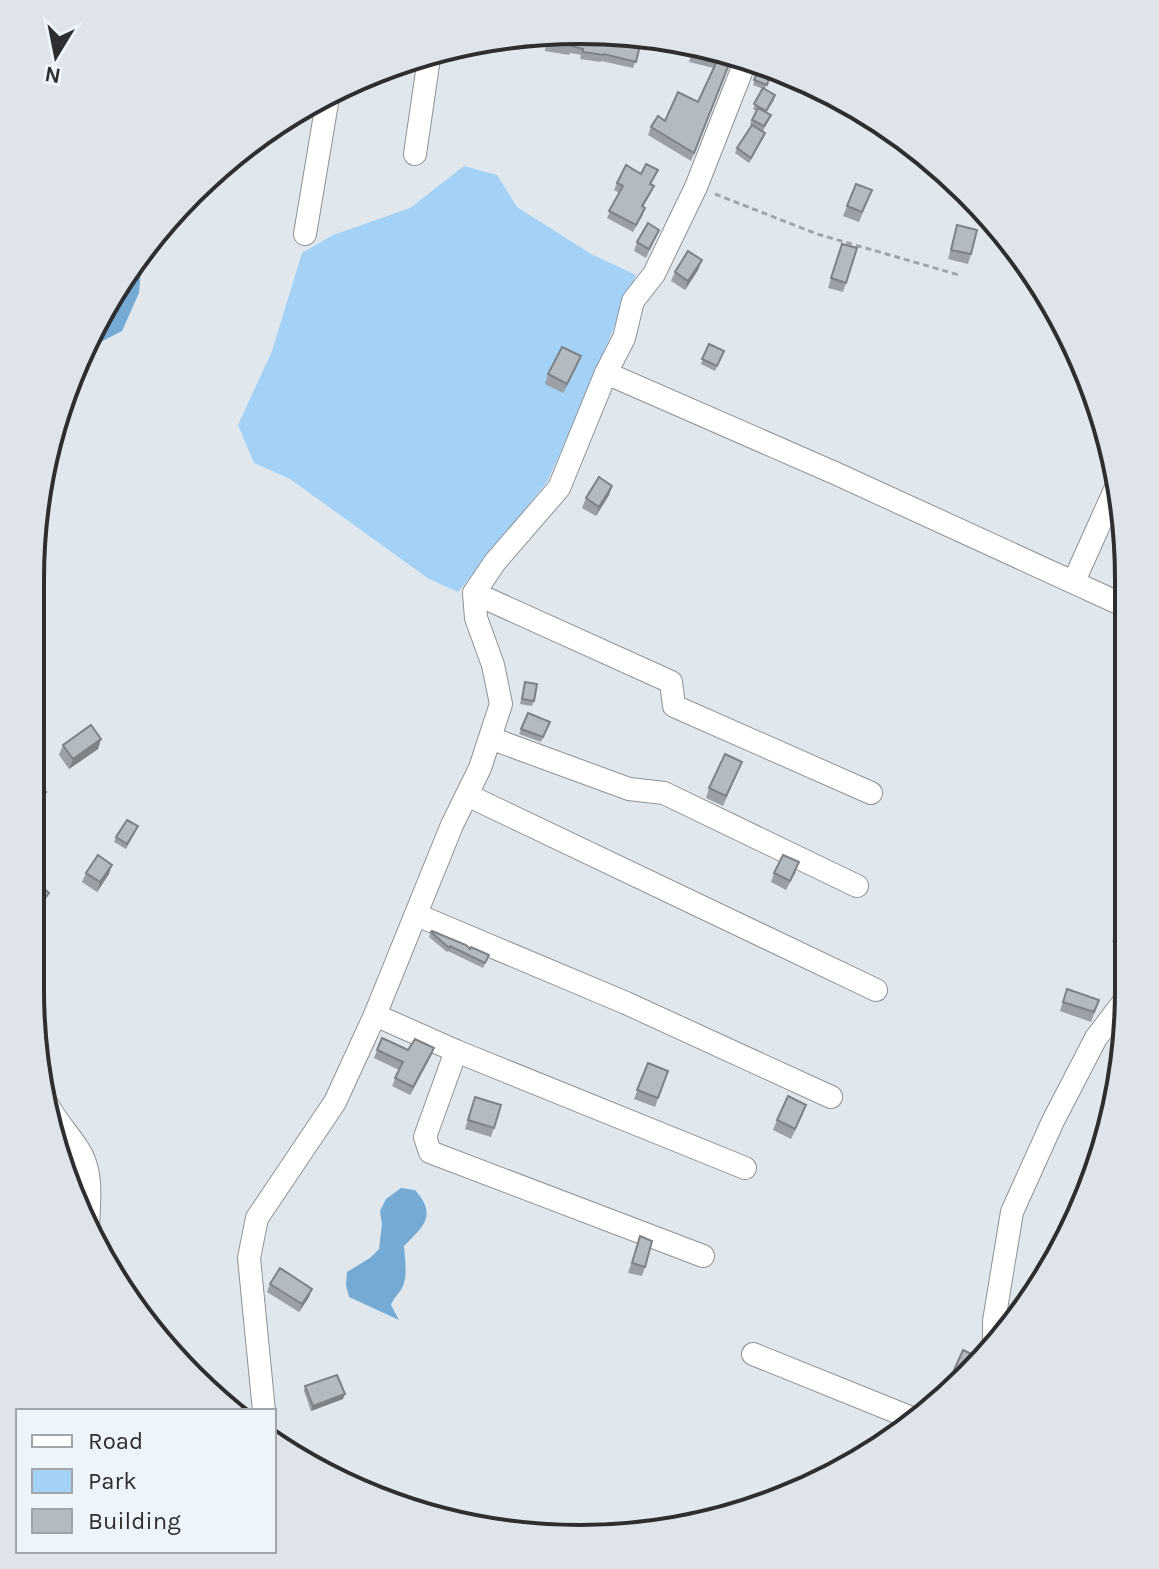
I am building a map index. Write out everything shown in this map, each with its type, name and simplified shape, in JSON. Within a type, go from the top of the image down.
[{"type":"street","points":[[415,154],[428,66]]},
{"type":"street","points":[[264,1409],[249,1258],[257,1218],[335,1102],[375,1015],[452,825],[480,768],[501,704],[493,665],[476,618],[474,593],[495,562],[559,488],[606,373],[624,338],[633,301],[654,274],[696,187],[742,69]]},
{"type":"street","points":[[305,234],[326,108]]},
{"type":"street","points":[[606,373],[1115,601]]},
{"type":"street","points":[[1074,581],[1109,503]]},
{"type":"street","points":[[474,593],[671,682],[674,706],[871,793]]},
{"type":"street","points":[[490,738],[629,789],[664,793],[857,886]]},
{"type":"street","points":[[467,795],[876,990]]},
{"type":"street","points":[[417,915],[626,1003],[831,1097]]},
{"type":"street","points":[[994,1328],[1012,1212],[1053,1121],[1096,1038],[1114,1014]]},
{"type":"street","points":[[375,1015],[745,1168]]},
{"type":"street","points":[[456,1051],[425,1137],[430,1152],[703,1256]]},
{"type":"street","points":[[62,1128],[79,1150],[90,1179],[89,1203]]},
{"type":"street","points":[[753,1354],[904,1415]]},
{"type":"path","points":[[696,187],[817,234],[959,275]]},
{"type":"green space","points":[[464,166],[497,175],[517,207],[591,254],[636,275],[547,482],[458,592],[429,579],[290,479],[254,463],[238,425],[272,351],[302,253],[333,235],[410,208]]},
{"type":"shaded area","points":[[141,273],[139,293],[122,331],[99,343]]},
{"type":"shaded area","points":[[401,1188],[415,1190],[427,1214],[422,1227],[404,1246],[405,1279],[391,1305],[399,1320],[349,1297],[346,1285],[347,1272],[379,1249],[380,1211],[386,1199]]},
{"type":"building","points":[[572,46],[639,48],[636,62],[583,52],[583,49]]},
{"type":"building","points":[[717,62],[729,65],[694,153],[651,127],[658,116],[665,121],[678,92],[698,102]]},
{"type":"building","points":[[757,74],[769,79],[767,85],[754,80]]},
{"type":"building","points":[[763,88],[775,95],[766,111],[754,104]]},
{"type":"building","points":[[758,108],[771,115],[764,126],[752,120]]},
{"type":"building","points":[[752,125],[765,133],[751,158],[737,148]]},
{"type":"building","points":[[646,164],[658,170],[636,225],[609,211],[623,186],[617,183],[626,165],[641,174]]},
{"type":"building","points":[[856,184],[872,190],[862,212],[847,206]]},
{"type":"building","points":[[648,223],[659,230],[649,249],[637,242]]},
{"type":"building","points":[[957,225],[977,230],[971,254],[951,250]]},
{"type":"building","points":[[842,244],[857,248],[846,283],[831,278]]},
{"type":"building","points":[[688,251],[702,260],[688,281],[675,272]]},
{"type":"building","points":[[709,344],[724,351],[717,366],[702,359]]},
{"type":"building","points":[[562,347],[581,356],[567,384],[548,374]]},
{"type":"building","points":[[599,477],[612,486],[599,507],[586,498]]},
{"type":"building","points":[[525,682],[537,684],[534,701],[522,699]]},
{"type":"building","points":[[528,713],[550,722],[543,737],[521,729]]},
{"type":"building","points":[[91,725],[101,739],[73,759],[63,745]]},
{"type":"building","points":[[725,754],[742,762],[726,796],[709,788]]},
{"type":"building","points":[[127,820],[138,826],[127,844],[116,837]]},
{"type":"building","points":[[98,855],[112,865],[100,882],[86,873]]},
{"type":"building","points":[[783,855],[799,862],[790,881],[774,873]]},
{"type":"building","points":[[432,931],[489,955],[485,963],[449,948]]},
{"type":"building","points":[[1067,989],[1099,1000],[1094,1012],[1063,1002]]},
{"type":"building","points":[[382,1038],[408,1050],[415,1039],[434,1048],[413,1087],[395,1078],[403,1062],[377,1050]]},
{"type":"building","points":[[648,1063],[668,1071],[658,1098],[637,1090]]},
{"type":"building","points":[[788,1096],[806,1105],[795,1129],[777,1120]]},
{"type":"building","points":[[475,1097],[501,1105],[494,1128],[468,1120]]},
{"type":"building","points":[[640,1236],[652,1241],[645,1267],[632,1263]]},
{"type":"building","points":[[280,1268],[312,1289],[302,1304],[270,1284]]},
{"type":"building","points":[[963,1350],[971,1354],[955,1371]]},
{"type":"building","points":[[337,1375],[345,1394],[313,1406],[305,1386]]}]
